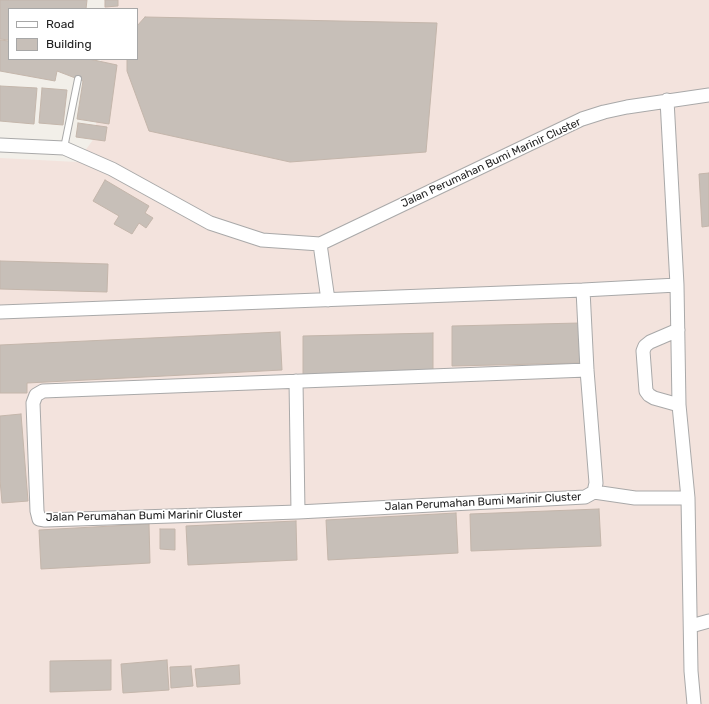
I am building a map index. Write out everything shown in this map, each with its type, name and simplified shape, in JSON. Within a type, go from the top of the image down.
[{"type":"street","name":"Jalan Perumahan Bumi Marinir Cluster","points":[[64,148],[112,169],[210,223],[262,240],[320,244],[582,120],[604,112],[667,100],[709,95]]},
{"type":"street","points":[[667,100],[677,285],[679,405],[688,498],[691,671],[694,704]]},
{"type":"street","points":[[0,145],[64,148]]},
{"type":"street","points":[[320,244],[328,300]]},
{"type":"street","points":[[0,312],[583,290],[677,285]]},
{"type":"street","name":"Jalan Perumahan Bumi Marinir Cluster","points":[[583,290],[587,370],[596,483],[594,492],[585,497],[298,512],[45,520],[39,518],[37,511],[33,403],[36,395],[43,391],[296,380],[587,370]]},
{"type":"street","points":[[678,330],[650,342],[645,346],[643,351],[646,391],[649,396],[679,405]]},
{"type":"street","points":[[296,380],[298,512]]},
{"type":"street","points":[[594,492],[635,498],[688,498]]},
{"type":"street","points":[[691,626],[709,621]]},
{"type":"lane","points":[[64,148],[78,79]]},
{"type":"shaded area","points":[[105,0],[709,0],[709,704],[0,704],[0,158],[77,162],[95,137],[101,60],[138,60],[138,8],[104,8]]},
{"type":"building","points":[[0,0],[87,0],[86,8],[8,8],[8,40],[0,39]]},
{"type":"building","points":[[105,0],[118,0],[118,6],[105,7]]},
{"type":"building","points":[[145,17],[437,23],[426,152],[290,162],[149,131],[127,71],[127,60],[138,60],[138,25]]},
{"type":"building","points":[[0,40],[8,41],[8,60],[94,60],[117,65],[109,124],[77,119],[83,81],[57,71],[55,81],[0,71]]},
{"type":"building","points":[[0,86],[37,88],[34,124],[0,121]]},
{"type":"building","points":[[42,88],[67,90],[63,125],[39,123]]},
{"type":"building","points":[[78,123],[107,127],[105,141],[76,137]]},
{"type":"building","points":[[709,173],[709,226],[702,227],[699,174]]},
{"type":"building","points":[[105,180],[149,206],[145,213],[153,218],[146,228],[139,223],[132,234],[114,224],[119,216],[93,201]]},
{"type":"building","points":[[0,261],[108,264],[107,292],[0,289]]},
{"type":"building","points":[[580,323],[581,363],[452,366],[452,326]]},
{"type":"building","points":[[280,332],[282,370],[27,383],[27,393],[0,393],[0,345]]},
{"type":"building","points":[[433,333],[433,373],[303,376],[303,336]]},
{"type":"building","points":[[21,414],[28,501],[2,503],[0,480],[0,416]]},
{"type":"building","points":[[599,509],[601,546],[471,551],[470,514]]},
{"type":"building","points":[[456,513],[458,553],[328,560],[326,520]]},
{"type":"building","points":[[296,521],[297,560],[188,565],[186,526]]},
{"type":"building","points":[[149,524],[150,563],[41,569],[39,530]]},
{"type":"building","points":[[160,529],[175,529],[175,550],[160,549]]},
{"type":"building","points":[[111,660],[111,690],[50,692],[50,661]]},
{"type":"building","points":[[167,660],[169,690],[123,693],[121,664]]},
{"type":"building","points":[[239,665],[240,684],[197,687],[195,669]]},
{"type":"building","points":[[191,666],[193,686],[171,688],[170,667]]}]
